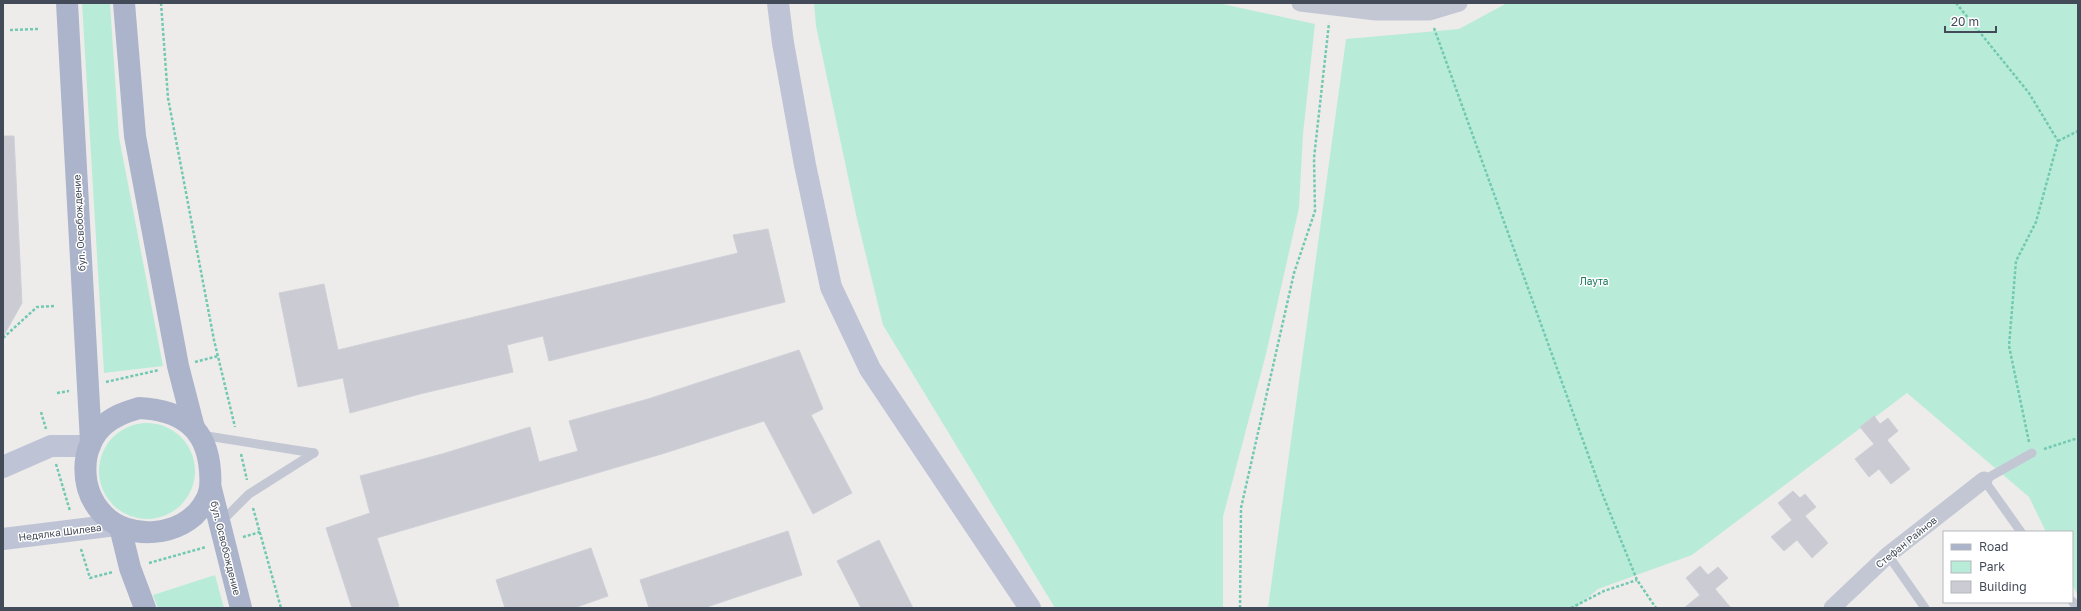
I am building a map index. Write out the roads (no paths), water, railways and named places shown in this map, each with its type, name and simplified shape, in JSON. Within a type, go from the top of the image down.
[{"type":"main road","name":"бул. Освобождение","points":[[67,3],[91,444]]},
{"type":"main road","points":[[124,3],[135,136],[178,366],[196,431]]},
{"type":"main road","points":[[139,408],[159,409],[178,416],[196,431],[204,443],[209,460],[211,489],[203,506],[198,511],[177,526],[159,532],[139,533],[118,526],[102,514],[92,499],[86,482],[85,463],[91,444],[103,426],[120,414],[139,408]]},
{"type":"main road","name":"бул. Освобождение","points":[[211,489],[241,608]]},
{"type":"main road","points":[[118,526],[130,568],[145,608]]},
{"type":"street","points":[[778,3],[783,43],[805,165],[831,287],[870,369],[1030,608]]},
{"type":"street","points":[[1300,3],[1376,12],[1429,12],[1459,3]]},
{"type":"street","points":[[3,467],[51,446],[91,444]]},
{"type":"street","name":"Стефан Райнов","points":[[1832,608],[1888,555],[1984,480]]},
{"type":"street","name":"Недялка Шилева","points":[[3,538],[118,526]]},
{"type":"lane","points":[[196,431],[314,453],[250,494],[222,533]]},
{"type":"lane","points":[[2021,531],[1984,480],[2032,453]]},
{"type":"lane","points":[[1888,555],[1925,608]]},
{"type":"park label","name":"Лаута","points":[[1594,281]]}]
